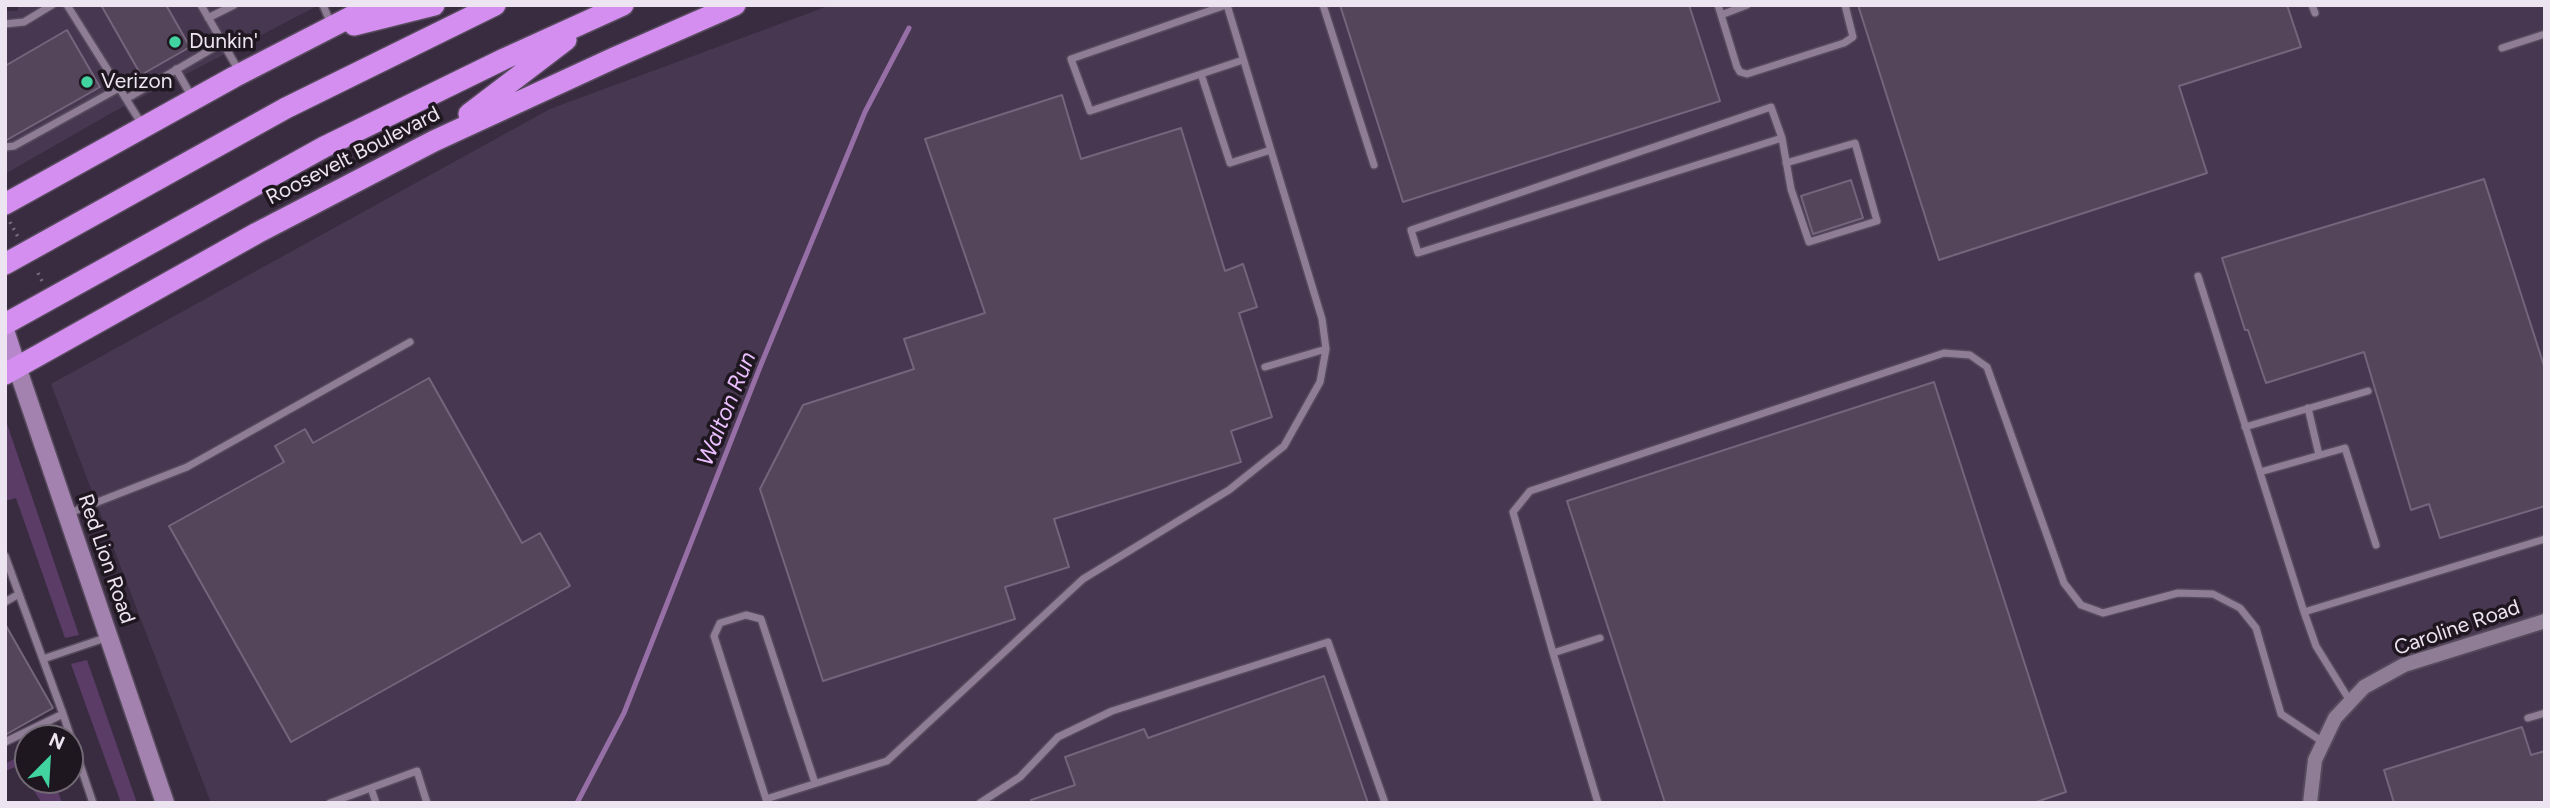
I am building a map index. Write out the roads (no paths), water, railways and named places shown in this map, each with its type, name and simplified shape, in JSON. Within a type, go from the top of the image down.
[{"type":"highway","points":[[334,28],[374,5]]},
{"type":"highway","points":[[7,212],[144,127],[311,36],[334,28],[434,5]]},
{"type":"highway","points":[[5,264],[286,108],[495,5]]},
{"type":"highway","name":"Roosevelt Boulevard","points":[[5,324],[324,147],[425,96],[623,5]]},
{"type":"highway","name":"Roosevelt Boulevard","points":[[11,370],[257,233],[434,141],[602,63],[736,5]]},
{"type":"highway","points":[[434,141],[596,17]]},
{"type":"main road","name":"Red Lion Road","points":[[5,330],[11,370]]},
{"type":"street","name":"Red Lion Road","points":[[11,370],[67,514],[165,803]]},
{"type":"street","name":"Caroline Road","points":[[2310,803],[2315,760],[2335,719],[2364,687],[2404,665],[2545,621]]},
{"type":"lane","points":[[5,24],[24,22],[52,5]]},
{"type":"lane","points":[[67,5],[144,127]]},
{"type":"lane","points":[[201,5],[240,73]]},
{"type":"lane","points":[[208,18],[234,5]]},
{"type":"lane","points":[[323,5],[334,28]]},
{"type":"lane","points":[[815,783],[761,620],[746,615],[720,623],[714,636],[766,799],[887,761],[1083,579],[1229,490],[1284,446],[1320,382],[1326,349],[1322,319],[1271,150],[1226,5],[1071,59],[1090,111],[1243,60]]},
{"type":"lane","points":[[1323,5],[1374,165]]},
{"type":"lane","points":[[1718,5],[1737,67],[1740,72],[1747,74],[1844,43],[1853,37],[1845,5]]},
{"type":"lane","points":[[1721,15],[1747,5]]},
{"type":"lane","points":[[2502,48],[2545,34]]},
{"type":"lane","points":[[126,99],[222,43]]},
{"type":"lane","points":[[176,69],[193,99]]},
{"type":"lane","points":[[1200,74],[1230,163],[1271,150]]},
{"type":"lane","points":[[5,147],[15,146],[119,88]]},
{"type":"lane","points":[[1782,138],[1418,253],[1411,230],[1771,107],[1782,138],[1786,163],[1791,189],[1809,242],[1877,221],[1855,143],[1786,163]]},
{"type":"lane","points":[[2198,276],[2316,646],[2350,701]]},
{"type":"lane","points":[[67,514],[187,467],[410,342]]},
{"type":"lane","points":[[1265,368],[1326,349]]},
{"type":"lane","points":[[1598,803],[1513,512],[1530,491],[1944,353],[1970,355],[1987,368],[2064,583],[2081,605],[2103,613],[2178,593],[2213,594],[2240,608],[2256,628],[2281,713],[2323,743]]},
{"type":"lane","points":[[2245,427],[2368,391]]},
{"type":"lane","points":[[2308,408],[2319,455]]},
{"type":"lane","points":[[2260,472],[2345,448],[2376,545]]},
{"type":"lane","points":[[2304,612],[2545,539]]},
{"type":"lane","points":[[5,556],[93,803]]},
{"type":"lane","points":[[5,602],[19,594]]},
{"type":"lane","points":[[43,659],[108,638]]},
{"type":"lane","points":[[1553,653],[1600,638]]},
{"type":"lane","points":[[980,803],[1020,777],[1058,737],[1112,711],[1328,642],[1385,803]]},
{"type":"lane","points":[[2528,718],[2545,713]]},
{"type":"lane","points":[[5,743],[63,714]]},
{"type":"lane","points":[[330,803],[417,771],[427,803]]},
{"type":"lane","points":[[370,788],[376,803]]},
{"type":"waterway","name":"Walton Run","points":[[577,803],[624,713],[760,367],[865,112],[909,28]]},
{"type":"place","name":"Dunkin'","points":[[175,42]]},
{"type":"place","name":"Verizon","points":[[87,82]]}]
